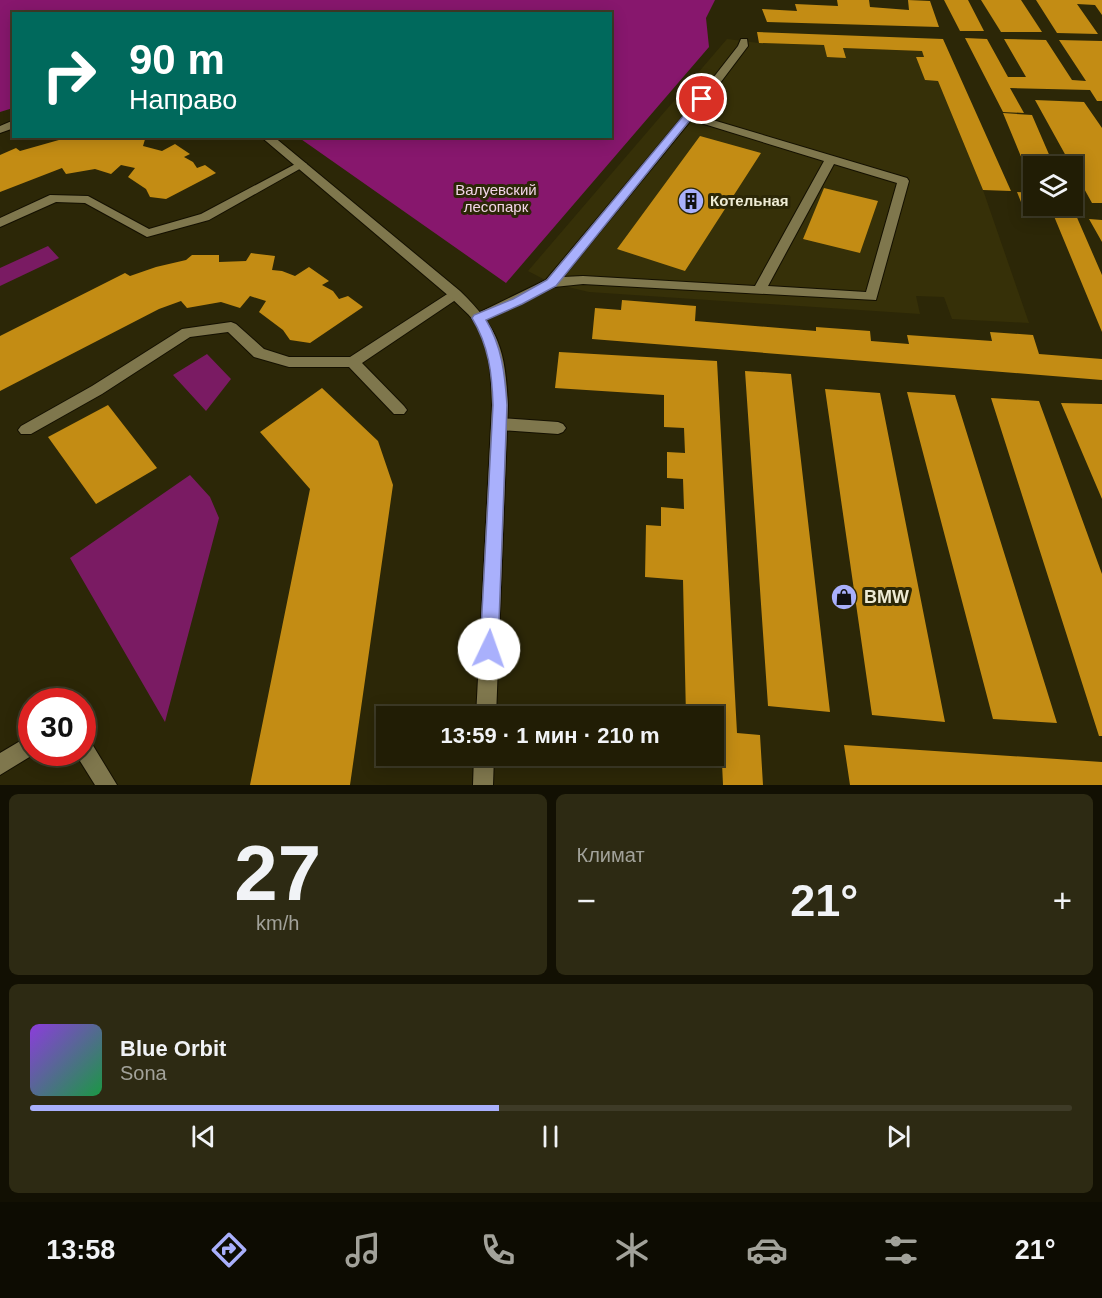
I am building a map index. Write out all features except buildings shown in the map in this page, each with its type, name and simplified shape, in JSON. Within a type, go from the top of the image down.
[{"type":"street","points":[[479,318],[518,302],[551,283],[689,116],[743,46],[744,41]]},
{"type":"street","points":[[551,283],[583,280],[871,297],[903,181],[689,116]]},
{"type":"street","points":[[267,138],[301,164],[455,294],[479,318],[489,336],[498,372],[499,424],[486,706]]},
{"type":"street","points":[[759,290],[831,159]]},
{"type":"street","points":[[0,223],[54,198],[88,200],[147,233],[205,217],[301,164]]},
{"type":"street","points":[[26,430],[97,390],[187,332],[231,327],[259,353],[290,362],[352,362],[455,294]]},
{"type":"street","points":[[352,362],[399,410]]},
{"type":"street","points":[[499,424],[558,428]]},
{"type":"street","points":[[0,765],[18,753]]},
{"type":"street","points":[[95,766],[107,785]]},
{"type":"street","points":[[483,785],[484,766]]},
{"type":"shaded area","points":[[727,39],[759,43],[824,45],[846,57],[843,48],[922,51],[924,57],[916,57],[925,80],[938,81],[983,190],[1029,323],[952,319],[944,297],[916,296],[920,314],[589,292],[551,283],[528,271]]},
{"type":"shaded area","points":[[48,246],[59,258],[0,286],[0,268]]},
{"type":"shaded area","points":[[207,354],[231,379],[206,411],[173,375]]},
{"type":"shaded area","points":[[190,475],[210,497],[219,518],[165,722],[70,558]]},
{"type":"green space","name":"Валуевский лесопарк","points":[[0,0],[715,0],[706,18],[709,47],[506,283],[299,138],[612,138],[612,12],[12,12],[12,108],[0,112]]},
{"type":"place","name":"Котельная","points":[[691,201]]},
{"type":"place","name":"BMW","points":[[844,597]]},
{"type":"route","points":[[489,649],[500,405],[498,372],[489,336],[479,318],[518,302],[551,283],[702,99]]}]
